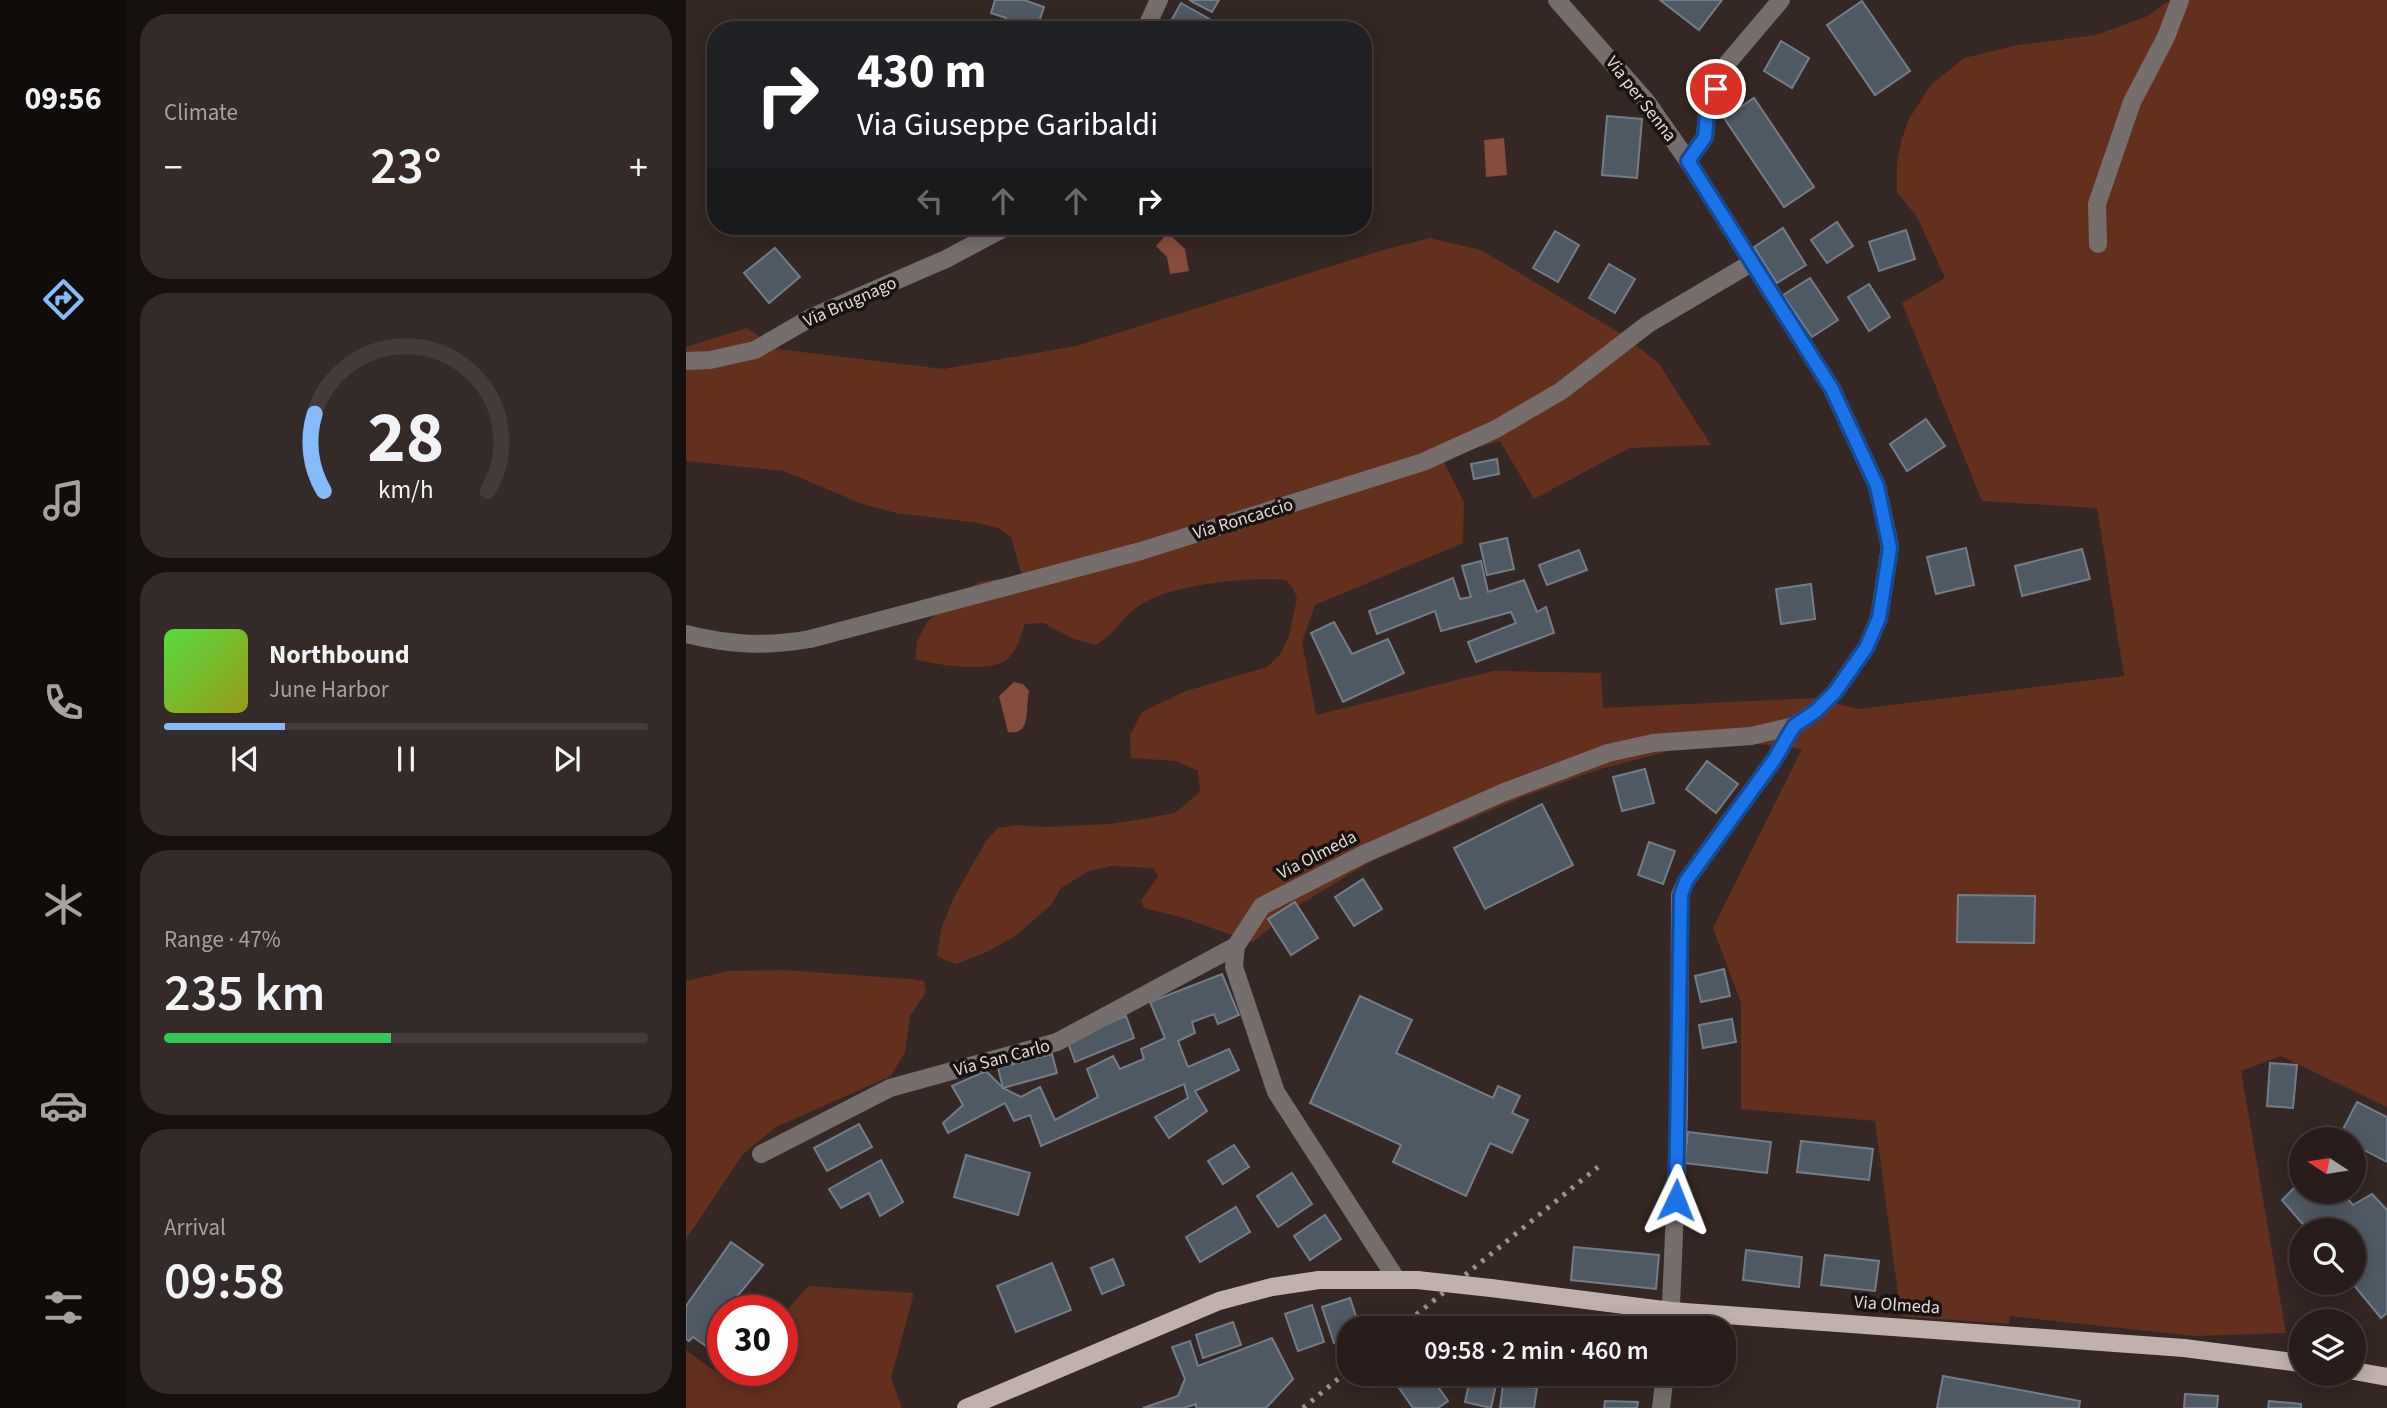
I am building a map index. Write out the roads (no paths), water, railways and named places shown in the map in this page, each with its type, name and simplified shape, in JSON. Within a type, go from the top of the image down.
[{"type":"main road","name":"Via Olmeda","points":[[966,1408],[1219,1301],[1272,1287],[1319,1280],[1417,1280],[1490,1288],[1653,1316]]},
{"type":"main road","name":"Via Olmeda","points":[[1736,1323],[2184,1348],[2289,1361]]},
{"type":"main road","points":[[2366,1373],[2387,1377]]},
{"type":"street","points":[[1149,21],[1159,0]]},
{"type":"street","name":"Via per Senna","points":[[1557,0],[1646,101],[1688,161],[1832,389],[1877,486],[1890,548],[1879,618],[1866,648],[1835,692],[1816,711],[1794,726],[1774,760],[1686,881],[1681,895],[1679,1116],[1671,1316]]},
{"type":"street","points":[[1688,161],[1705,137],[1707,112],[1725,66],[1781,0]]},
{"type":"street","points":[[2098,244],[2097,204],[2101,191],[2132,102],[2166,37],[2180,0]]},
{"type":"street","name":"Via Brugnago","points":[[686,361],[710,360],[755,350],[812,317],[946,259],[992,235]]},
{"type":"street","name":"Via Roncaccio","points":[[686,634],[746,645],[773,645],[810,639],[1141,551],[1423,462],[1496,429],[1561,391],[1648,324],[1753,262]]},
{"type":"street","name":"Via Olmeda","points":[[1236,946],[1262,906],[1364,854],[1569,766],[1608,753],[1653,743],[1751,736],[1794,726]]},
{"type":"street","points":[[1236,946],[1234,967],[1276,1092],[1397,1280]]},
{"type":"street","name":"Via San Carlo","points":[[761,1154],[890,1088],[1057,1042],[1236,946]]},
{"type":"street","points":[[1661,1408],[1664,1386]]},
{"type":"railway","points":[[1415,1316],[1598,1167]]},
{"type":"railway","points":[[1303,1408],[1337,1380]]}]
